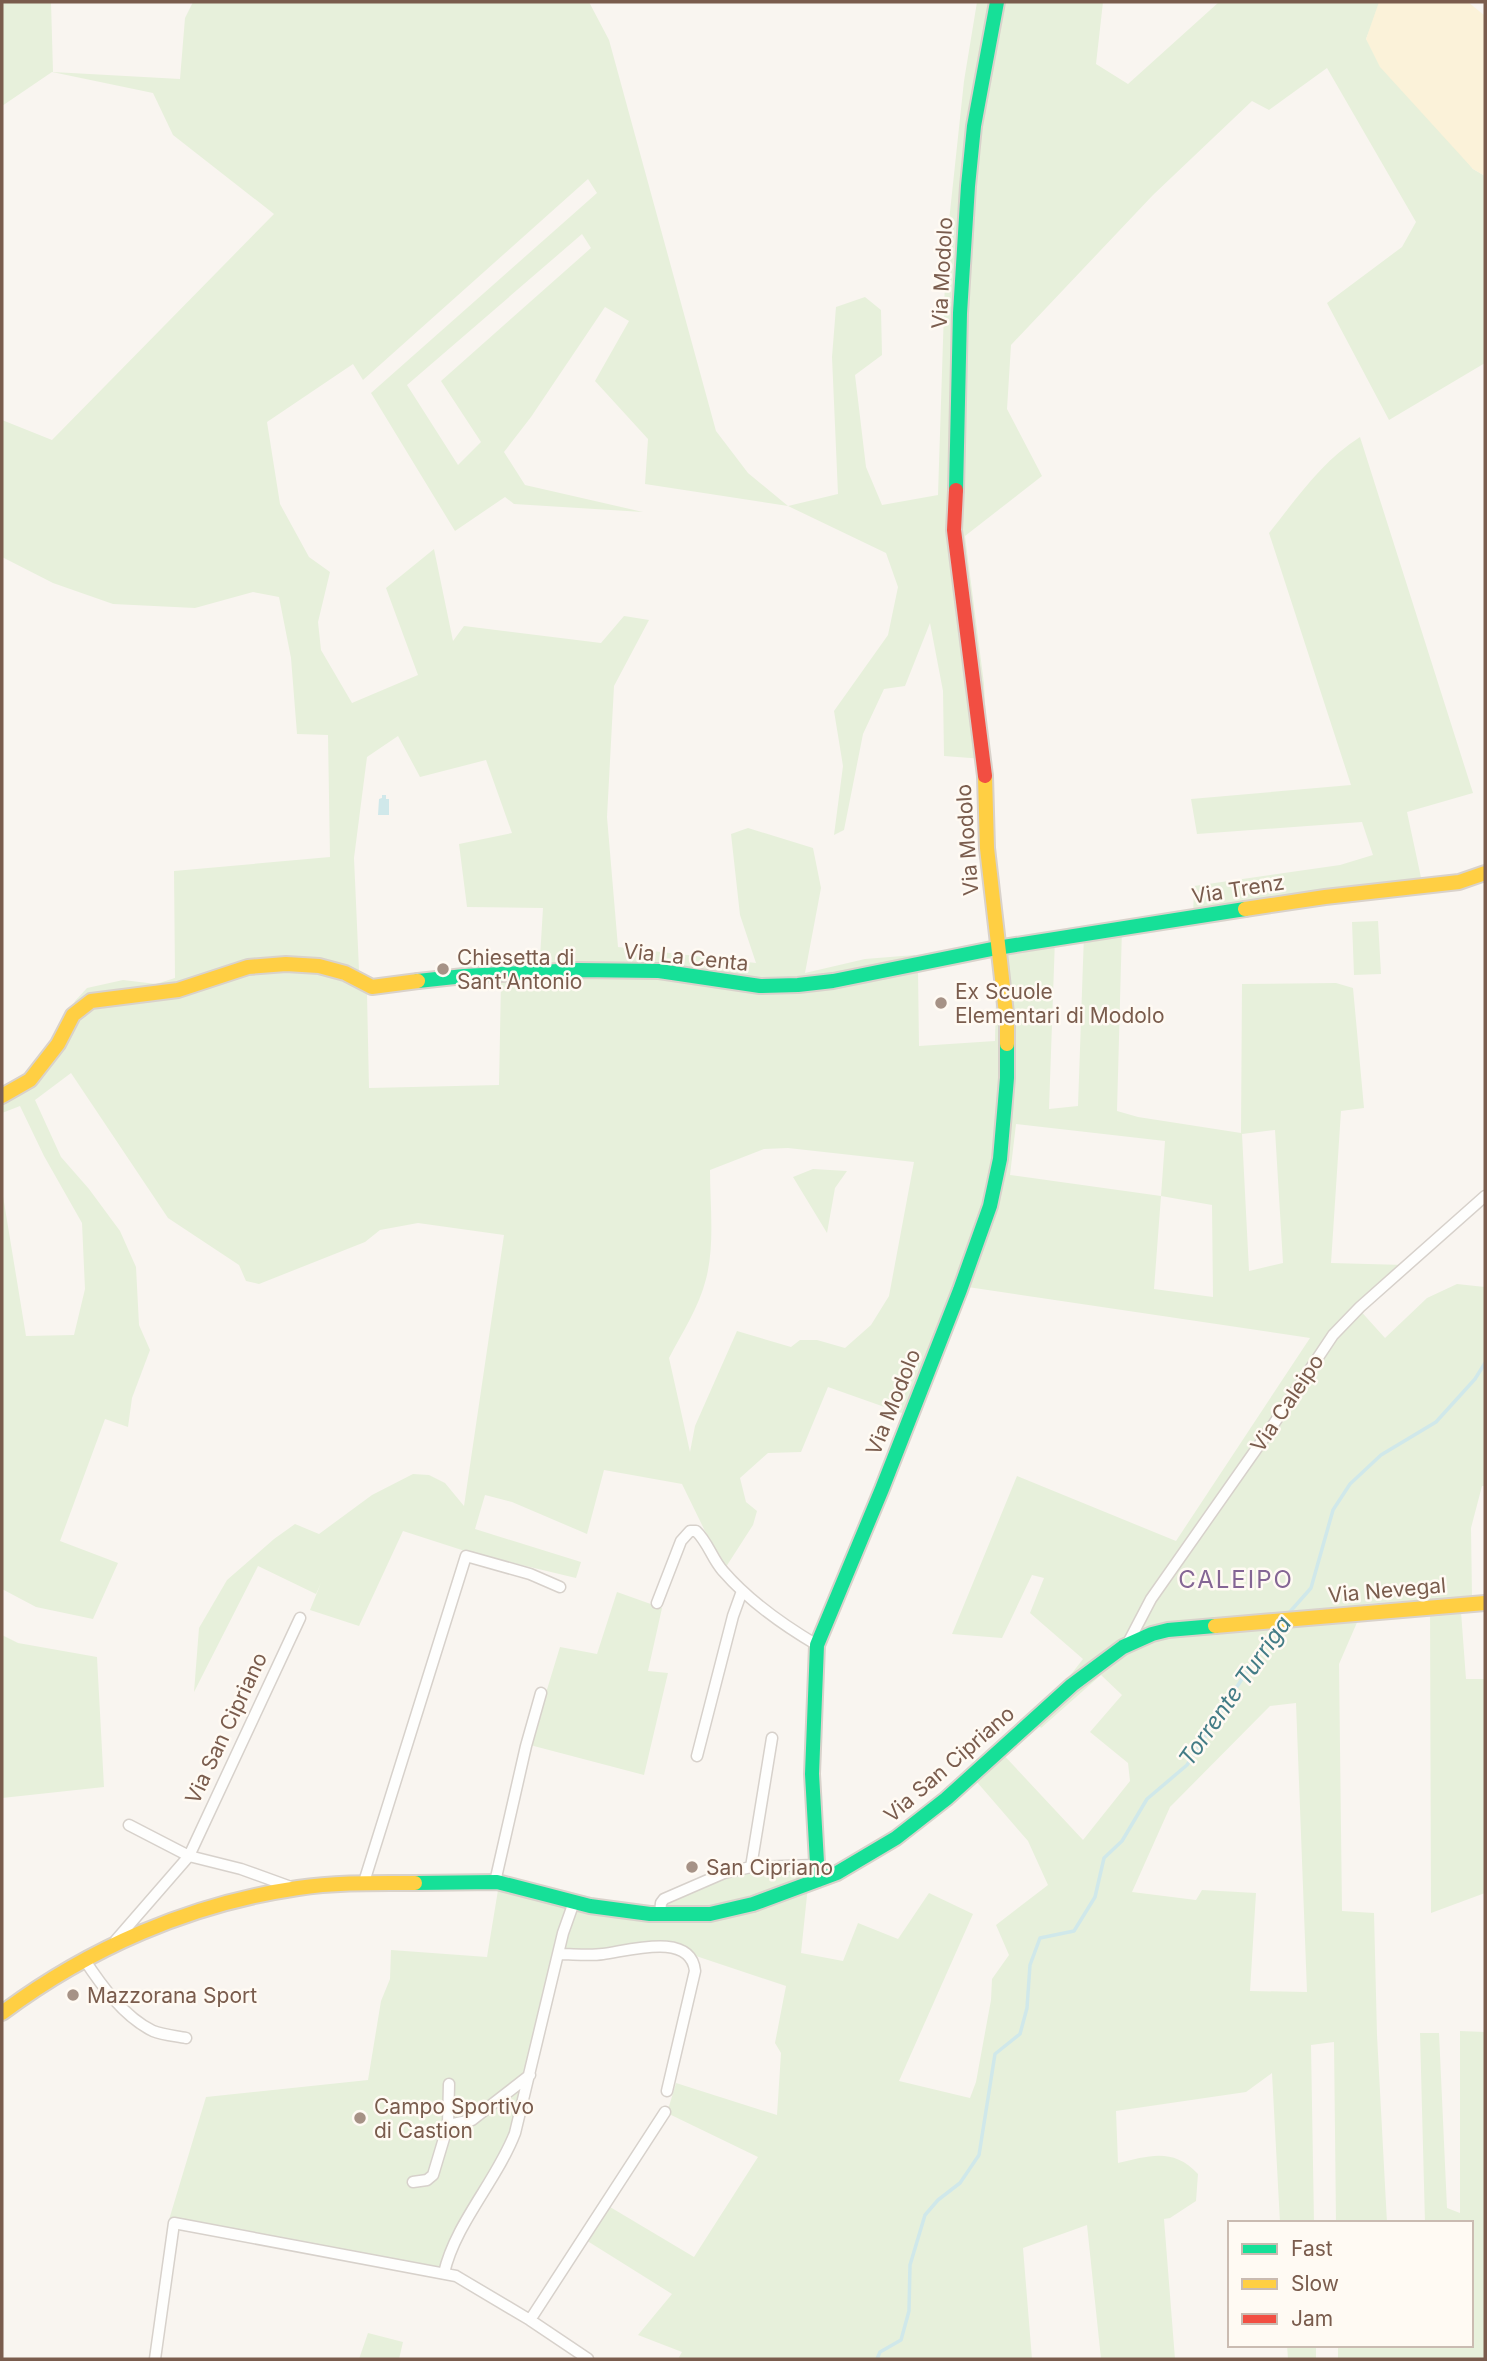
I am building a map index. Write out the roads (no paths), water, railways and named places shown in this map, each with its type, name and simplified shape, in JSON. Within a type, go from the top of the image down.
[{"type":"street","name":"Via Modolo","points":[[818,1880],[813,1722],[817,1645],[947,1324],[990,1206],[1000,1159],[1007,1078],[1007,1022],[996,948],[987,848],[984,759],[954,530],[960,279],[972,142],[998,2]]},
{"type":"street","name":"Via Trenz","points":[[996,948],[1325,897],[1459,882],[1485,873]]},
{"type":"street","name":"Via La Centa","points":[[2,1096],[30,1080],[58,1044],[73,1014],[91,1002],[178,990],[248,967],[286,964],[319,966],[345,973],[372,987],[464,976],[577,970],[659,971],[760,986],[833,981],[996,948]]},
{"type":"street","name":"Via Caleipo","points":[[1128,1643],[1151,1599],[1333,1335],[1360,1307],[1485,1196]]},
{"type":"street","points":[[657,1603],[681,1541],[693,1530],[701,1536],[719,1567],[742,1591],[795,1632],[817,1645]]},
{"type":"street","points":[[365,1882],[466,1556],[530,1574],[560,1587]]},
{"type":"street","points":[[697,1756],[733,1616],[742,1591]]},
{"type":"street","name":"Via Nevegal","points":[[1128,1643],[1168,1630],[1485,1602]]},
{"type":"street","name":"Via San Cipriano","points":[[112,1946],[189,1856],[300,1618]]},
{"type":"street","name":"Via San Cipriano","points":[[3,2010],[84,1959],[159,1925],[203,1911],[295,1889],[365,1882],[495,1882],[537,1890],[574,1902],[660,1914],[699,1915],[730,1910],[818,1880],[855,1864],[904,1833],[932,1811],[1062,1693],[1105,1657],[1128,1643]]},
{"type":"street","points":[[495,1882],[541,1693]]},
{"type":"street","points":[[751,1867],[772,1738]]},
{"type":"street","name":"Via San Cipriano","points":[[129,1825],[189,1856],[242,1869],[295,1889]]},
{"type":"street","points":[[660,1914],[664,1899],[724,1873],[751,1867],[816,1865]]},
{"type":"street","points":[[444,2273],[450,2251],[512,2142],[563,1933],[574,1902]]},
{"type":"street","points":[[559,1954],[600,1955],[641,1947],[664,1947],[684,1951],[692,1957],[695,1971],[667,2091]]},
{"type":"street","points":[[84,1959],[96,1977],[134,2018],[154,2031],[186,2038]]},
{"type":"street","points":[[2,2027],[6,2017],[3,2010]]},
{"type":"street","points":[[448,2125],[472,2120],[530,2074]]},
{"type":"street","points":[[413,2182],[427,2180],[433,2175],[448,2125],[449,2084]]},
{"type":"street","points":[[530,2320],[665,2112]]},
{"type":"street","points":[[156,2359],[174,2223],[462,2278],[588,2359]]},
{"type":"water","points":[[382,795],[389,799],[389,815],[378,815],[379,799]]},
{"type":"waterway","name":"Torrente Turriga","points":[[1288,1614],[1311,1588],[1333,1510],[1350,1484],[1381,1455],[1436,1422],[1475,1379],[1485,1363]]},
{"type":"waterway","name":"Torrente Turriga","points":[[877,2359],[880,2352],[901,2340],[909,2311],[910,2265],[925,2215],[938,2200],[960,2183],[979,2155],[995,2054],[1020,2034],[1027,2008],[1030,1965],[1040,1938],[1074,1931],[1095,1897],[1104,1858],[1122,1841],[1147,1799],[1187,1765],[1278,1625]]},
{"type":"place","name":"Chiesetta di Sant'Antonio","points":[[443,969]]},
{"type":"place","name":"Ex Scuole Elementari di Modolo","points":[[941,1003]]},
{"type":"place","name":"San Cipriano","points":[[692,1867]]},
{"type":"place","name":"Mazzorana Sport","points":[[73,1995]]},
{"type":"place","name":"Campo Sportivo di Castion","points":[[360,2118]]},
{"type":"district","name":"CALEIPO","points":[[1236,1579]]}]
